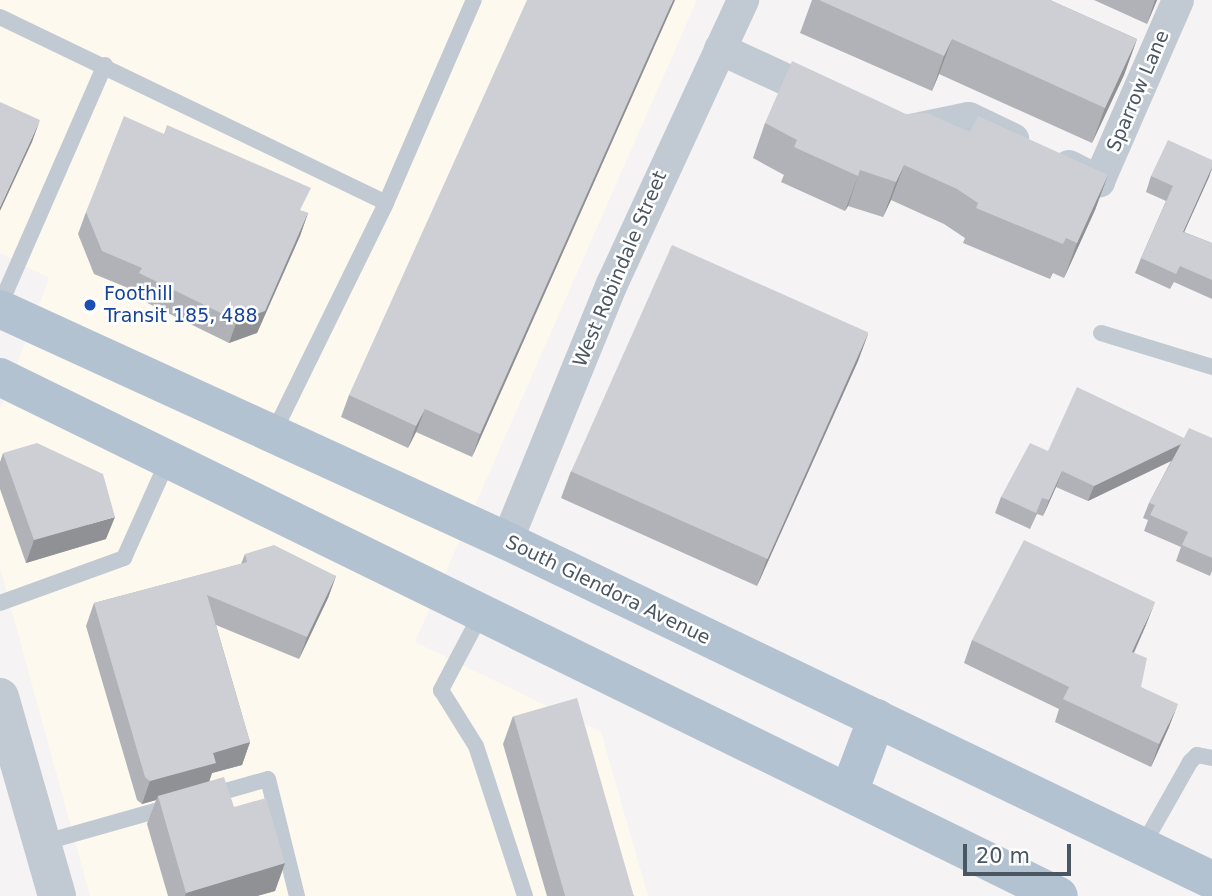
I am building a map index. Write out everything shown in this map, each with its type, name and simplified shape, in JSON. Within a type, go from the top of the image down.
[{"type":"main road","name":"South Glendora Avenue","points":[[0,307],[507,541],[1212,880]]},
{"type":"main road","points":[[0,377],[480,616],[849,792],[1059,896]]},
{"type":"main road","points":[[849,792],[877,718]]},
{"type":"street","name":"West Robindale Street","points":[[507,541],[612,284],[743,0]]},
{"type":"street","name":"Sparrow Lane","points":[[720,49],[901,132],[969,118],[1099,181],[1178,0]]},
{"type":"street","points":[[0,697],[57,896]]},
{"type":"lane","points":[[273,434],[386,203],[474,0]]},
{"type":"lane","points":[[0,16],[386,203]]},
{"type":"lane","points":[[0,307],[105,65]]},
{"type":"lane","points":[[1101,333],[1212,367]]},
{"type":"lane","points":[[0,603],[124,558],[168,460]]},
{"type":"lane","points":[[480,616],[441,690],[476,746],[525,896]]},
{"type":"lane","points":[[1142,846],[1190,762],[1197,755],[1212,758]]},
{"type":"lane","points":[[42,843],[268,779],[297,896]]},
{"type":"shaded area","points":[[0,0],[697,0],[415,642],[601,732],[648,896],[90,896],[0,568],[0,410],[49,278],[0,253]]},
{"type":"building","points":[[527,0],[673,0],[480,434],[425,409],[416,426],[349,395]]},
{"type":"building","points":[[819,0],[1050,0],[1137,39],[1105,108],[952,39],[944,56]]},
{"type":"building","points":[[792,61],[906,114],[927,113],[970,132],[978,116],[1108,175],[1077,243],[1066,238],[1063,244],[976,208],[978,203],[957,189],[904,165],[896,182],[860,170],[858,176],[794,147],[797,140],[765,123]]},
{"type":"building","points":[[0,102],[40,120],[0,207]]},
{"type":"building","points":[[124,116],[164,134],[167,125],[311,188],[300,210],[308,213],[265,311],[237,321],[139,273],[142,268],[102,251],[86,212]]},
{"type":"building","points":[[1168,140],[1212,160],[1212,167],[1183,232],[1212,243],[1212,280],[1180,266],[1176,274],[1141,258],[1173,186],[1151,176]]},
{"type":"building","points":[[672,245],[868,332],[768,559],[571,472]]},
{"type":"building","points":[[1077,387],[1184,438],[1189,428],[1212,438],[1212,558],[1182,545],[1188,532],[1150,515],[1155,505],[1149,503],[1181,444],[1094,486],[1062,471],[1049,500],[1042,498],[1036,513],[1001,497],[1030,443],[1048,451]]},
{"type":"building","points":[[37,443],[103,474],[115,517],[34,540],[3,453]]},
{"type":"building","points":[[1024,540],[1155,602],[1132,652],[1147,658],[1141,687],[1178,704],[1159,744],[1063,699],[1069,687],[972,640]]},
{"type":"building","points":[[274,545],[336,576],[307,637],[207,595],[250,742],[213,753],[216,763],[150,781],[145,777],[94,603],[247,562],[245,554]]},
{"type":"building","points":[[577,698],[634,896],[565,896],[514,716]]},
{"type":"building","points":[[224,777],[234,807],[266,798],[285,863],[186,893],[158,796]]},
{"type":"place","name":"Foothill Transit 185, 488","points":[[90,305]]}]
